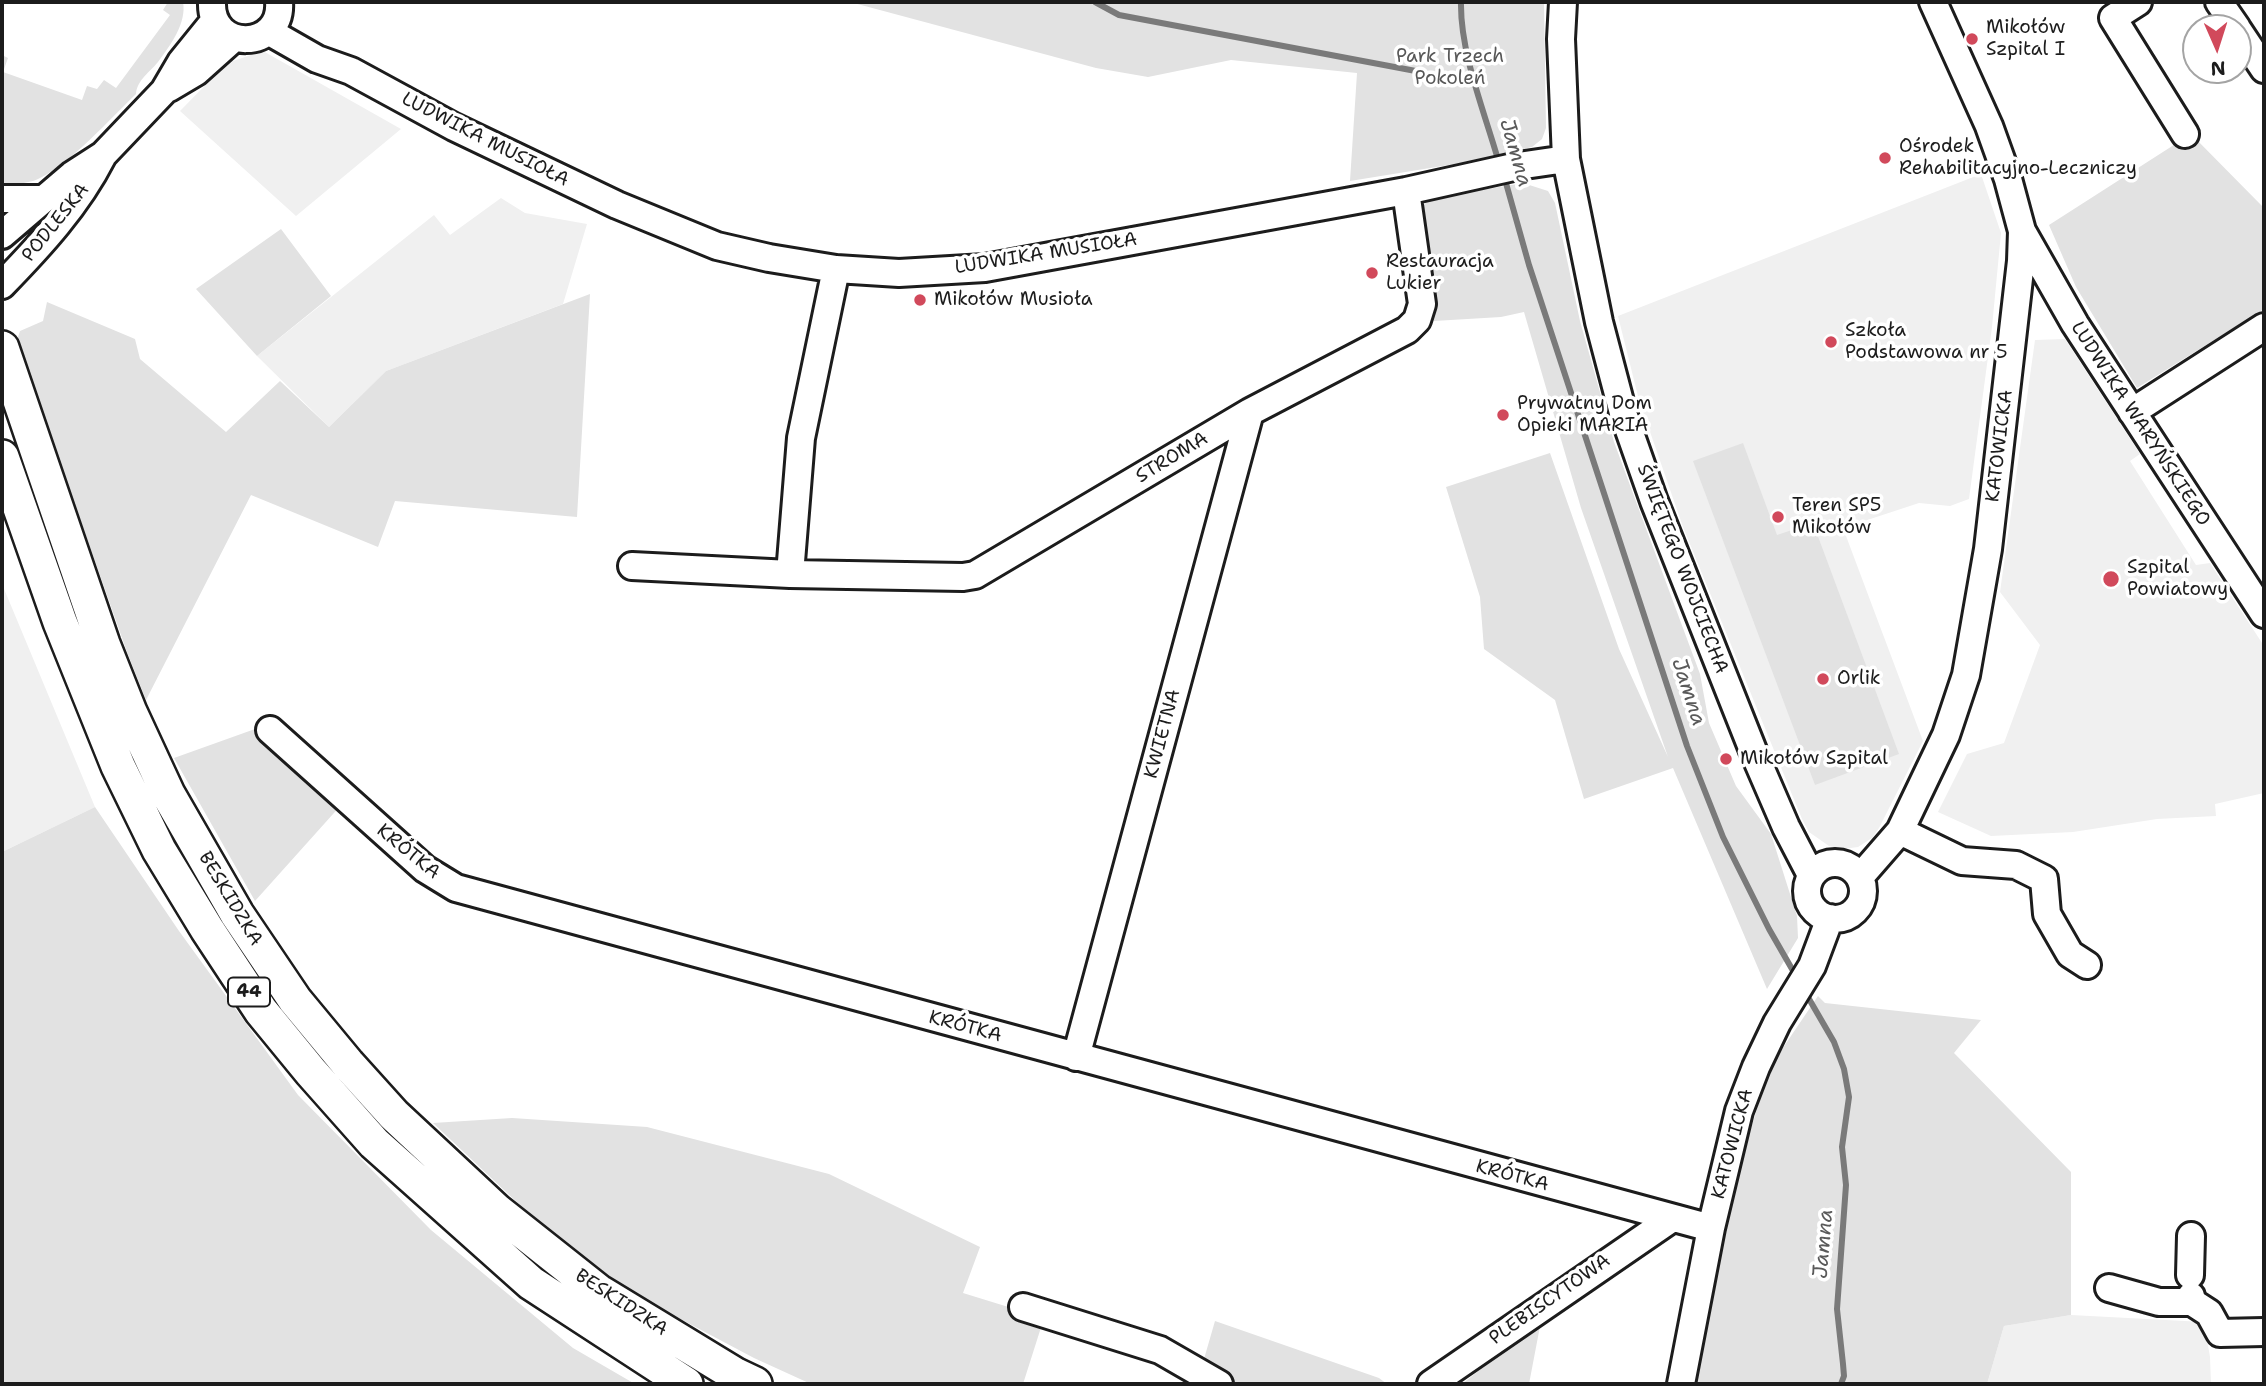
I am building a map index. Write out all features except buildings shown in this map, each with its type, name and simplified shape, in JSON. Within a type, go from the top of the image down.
[{"type":"main road","name":"BESKIDZKA","points":[[2,348],[103,644],[130,712],[169,794],[237,914],[295,1000],[394,1115],[497,1212],[598,1291],[755,1384]]},
{"type":"main road","name":"BESKIDZKA","points":[[2,457],[60,622],[118,766],[159,850],[206,929],[261,1011],[310,1072],[374,1143],[531,1283],[622,1345],[686,1384]]},
{"type":"street","name":"ŚWIĘTEGO WOJCIECHA","points":[[1563,2],[1561,39],[1566,159],[1599,322],[1623,413],[1654,502],[1749,740],[1786,827],[1811,875]]},
{"type":"street","name":"KATOWICKA","points":[[1860,877],[1899,831],[1946,735],[1966,675],[1988,549],[2018,285],[2022,231],[2008,179],[1989,126],[1933,2]]},
{"type":"street","points":[[2138,2],[2108,10],[2185,134]]},
{"type":"street","points":[[213,11],[225,33],[234,38],[256,38],[275,17]]},
{"type":"street","name":"PODLESKA","points":[[2,234],[72,175],[103,155],[164,91],[213,11]]},
{"type":"street","name":"LUDWIKA MUSIOŁA","points":[[275,17],[317,59],[351,71],[487,144],[617,205],[704,241],[769,258],[836,269],[899,273],[985,268],[1566,159]]},
{"type":"street","name":"PODLESKA","points":[[164,91],[196,72],[234,38]]},
{"type":"street","points":[[2252,51],[2264,69]]},
{"type":"street","name":"PODLESKA","points":[[2,285],[29,258],[70,209],[103,155]]},
{"type":"street","name":"STROMA","points":[[632,566],[790,574],[975,575],[1250,412],[1407,330],[1417,320],[1422,304],[1406,191]]},
{"type":"street","points":[[2,199],[44,199]]},
{"type":"street","name":"LUDWIKA WARYŃSKIEGO","points":[[2022,231],[2064,305],[2264,614]]},
{"type":"street","points":[[790,574],[801,438],[836,269]]},
{"type":"street","points":[[2018,285],[2033,278],[2049,279]]},
{"type":"street","points":[[2015,313],[2032,302],[2049,300],[2064,305]]},
{"type":"street","points":[[2132,412],[2264,327]]},
{"type":"street","name":"KWIETNA","points":[[1076,1057],[1250,412]]},
{"type":"street","name":"KRÓTKA","points":[[270,730],[425,869],[456,888],[1711,1228]]},
{"type":"street","points":[[1899,831],[1962,861],[2016,865],[2044,879],[2047,914],[2070,954],[2087,965]]},
{"type":"street","points":[[1841,864],[1852,868],[1860,877],[1863,889],[1858,906],[1849,916],[1842,919],[1830,918],[1817,912],[1809,902],[1807,889],[1811,875],[1823,865],[1841,864]]},
{"type":"street","name":"KATOWICKA","points":[[1681,1384],[1711,1228],[1739,1111],[1777,1023],[1812,967],[1830,918]]},
{"type":"street","name":"PLEBISCYTOWA","points":[[1431,1384],[1671,1219]]},
{"type":"street","points":[[2191,1236],[2191,1291],[2209,1313],[2220,1333],[2264,1332]]},
{"type":"street","points":[[2109,1288],[2159,1302],[2191,1291]]},
{"type":"street","points":[[1023,1307],[1160,1350],[1219,1384]]},
{"type":"shaded area","points":[[263,51],[401,129],[296,216],[180,111],[227,63]]},
{"type":"shaded area","name":"Teren SP5 Mikołów","points":[[1981,174],[2001,233],[1992,327],[1969,499],[1950,506],[1919,503],[1843,528],[1923,741],[1872,838],[1858,847],[1843,849],[1829,846],[1809,832],[1802,819],[1683,527],[1639,400],[1618,316]]},
{"type":"shaded area","points":[[501,198],[525,213],[587,224],[563,304],[386,371],[329,427],[257,356],[434,215],[450,235]]},
{"type":"shaded area","name":"Szpital Powiatowy","points":[[2065,339],[2140,454],[2130,461],[2196,565],[2210,563],[2264,646],[2264,793],[2215,804],[2216,816],[2157,819],[2073,832],[1991,836],[1938,812],[1967,754],[2004,743],[2040,645],[2000,592],[2035,340]]},
{"type":"shaded area","points":[[2,584],[95,807],[2,852]]},
{"type":"shaded area","points":[[2071,1315],[2204,1322],[2211,1384],[1987,1384],[2004,1326]]},
{"type":"green space","points":[[168,2],[183,2],[180,26],[163,56],[141,80],[136,94],[77,152],[52,171],[31,181],[2,183],[2,55],[8,58],[3,72],[82,100],[87,86],[97,89],[104,80],[116,88],[170,15],[163,10]]},
{"type":"green space","name":"Park Trzech Pokoleń","points":[[850,2],[1544,2],[1546,128],[1542,139],[1532,147],[1461,163],[1350,181],[1357,73],[1231,60],[1148,77],[1096,68]]},
{"type":"green space","points":[[2191,134],[2264,208],[2264,309],[2137,388],[2076,287],[2049,225]]},
{"type":"green space","points":[[1523,183],[1548,191],[1555,203],[1580,321],[1614,442],[1700,674],[1709,723],[1736,786],[1771,834],[1797,916],[1798,938],[1767,989],[1673,768],[1584,799],[1555,700],[1484,649],[1480,597],[1446,487],[1550,453],[1619,649],[1668,757],[1581,508],[1524,312],[1501,317],[1434,321],[1420,216],[1424,205],[1429,199]]},
{"type":"green space","points":[[281,229],[331,296],[257,356],[196,289]]},
{"type":"green space","points":[[590,294],[577,517],[395,501],[378,547],[251,495],[146,700],[17,340],[20,331],[43,321],[47,302],[135,339],[140,359],[226,432],[280,381],[329,427],[386,371]]},
{"type":"green space","name":"Orlik","points":[[1743,443],[1777,535],[1813,523],[1899,754],[1815,785],[1693,461]]},
{"type":"green space","points":[[255,729],[342,804],[255,901],[174,758]]},
{"type":"green space","points":[[95,807],[179,931],[298,1095],[431,1230],[573,1348],[635,1384],[2,1384],[2,852]]},
{"type":"green space","points":[[1818,996],[1825,1003],[1981,1020],[1954,1053],[2071,1172],[2071,1315],[2004,1326],[1987,1384],[1695,1384],[1730,1196],[1770,1067]]},
{"type":"green space","points":[[512,1118],[647,1127],[829,1174],[980,1247],[963,1293],[1044,1318],[1023,1384],[811,1384],[754,1358],[637,1296],[541,1225],[433,1123]]},
{"type":"green space","points":[[1215,1321],[1379,1378],[1387,1384],[1238,1384],[1204,1359]]},
{"type":"green space","points":[[1541,1321],[1529,1384],[1462,1384]]},
{"type":"waterway","points":[[1095,2],[1119,15],[1421,72]]},
{"type":"waterway","name":"Jamna","points":[[1461,2],[1469,62],[1499,163]]},
{"type":"waterway","name":"Jamna","points":[[1504,176],[1529,265],[1687,746],[1723,837],[1796,976]]},
{"type":"waterway","name":"Jamna","points":[[1805,992],[1834,1042],[1844,1069],[1849,1097],[1842,1147],[1846,1185],[1837,1309],[1844,1376],[1841,1384]]},
{"type":"place","name":"Mikołów Szpital I","points":[[1972,39]]},
{"type":"place","name":"Ośrodek Rehabilitacyjno-Leczniczy","points":[[1885,158]]},
{"type":"place","name":"Restauracja Lukier","points":[[1372,273]]},
{"type":"place","name":"Mikołów Musioła","points":[[920,300]]},
{"type":"place","name":"Szkoła Podstawowa nr 5","points":[[1831,342]]},
{"type":"place","name":"Prywatny Dom Opieki MARIA","points":[[1503,415]]},
{"type":"place","name":"Teren SP5 Mikołów","points":[[1778,517]]},
{"type":"place","name":"Szpital Powiatowy","points":[[2111,579]]},
{"type":"place","name":"Orlik","points":[[1823,679]]},
{"type":"place","name":"Mikołów Szpital","points":[[1726,759]]}]
